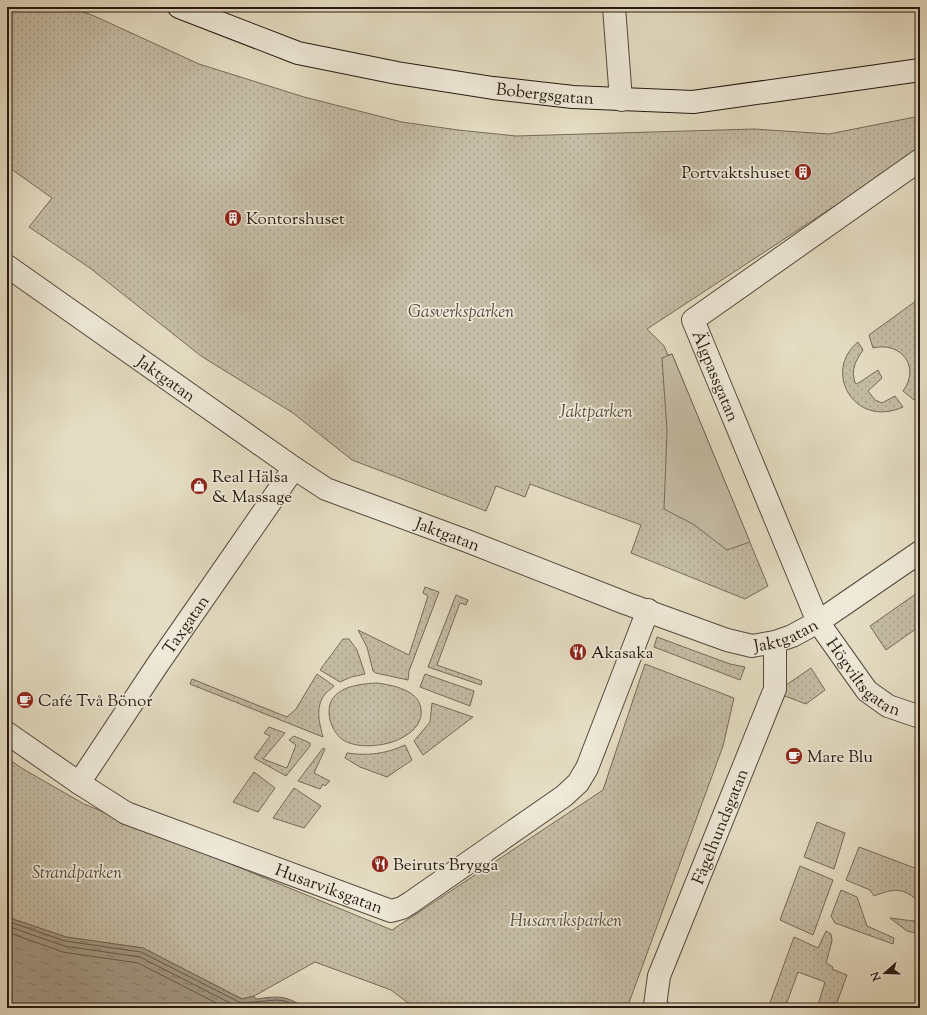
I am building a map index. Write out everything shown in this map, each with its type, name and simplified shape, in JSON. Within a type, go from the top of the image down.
[{"type":"street","name":"Bobergsgatan","points":[[179,7],[298,53],[397,73],[493,88],[621,100],[693,102],[920,70]]},
{"type":"street","points":[[614,7],[621,100]]},
{"type":"street","name":"Älgpassgatan","points":[[818,622],[693,320],[920,160]]},
{"type":"street","name":"Jaktgatan","points":[[7,266],[294,468],[326,488],[625,603],[648,610],[727,640],[752,646],[775,642],[792,636],[818,622],[920,552]]},
{"type":"street","name":"Taxgatan","points":[[79,783],[167,651],[294,468]]},
{"type":"street","name":"Husarviksgatan","points":[[7,732],[79,783],[126,813],[391,911],[402,908],[564,796],[578,783],[587,768],[648,610]]},
{"type":"street","name":"Högviltsgatan","points":[[818,622],[867,691],[888,706],[920,717]]},
{"type":"street","name":"Fågelhundsgatan","points":[[658,1008],[655,1005],[659,976],[775,689],[775,642]]},
{"type":"green space","name":"Gasverksparken","points":[[7,7],[68,7],[92,15],[199,64],[304,97],[402,122],[458,130],[516,136],[754,129],[829,134],[920,116],[920,150],[647,329],[664,346],[668,355],[672,354],[768,586],[745,599],[631,553],[641,525],[530,484],[525,497],[496,486],[486,511],[352,460],[293,413],[201,356],[90,268],[29,227],[52,198],[7,166]]},
{"type":"green space","points":[[920,298],[920,396],[914,400],[903,391],[908,382],[910,373],[909,365],[905,358],[900,352],[892,348],[873,348],[869,335]]},
{"type":"green space","points":[[858,342],[863,350],[854,366],[853,374],[855,383],[857,384],[878,370],[882,378],[868,391],[875,400],[882,403],[895,396],[903,407],[886,412],[870,410],[858,404],[849,394],[843,381],[843,367],[848,354]]},
{"type":"green space","points":[[672,354],[750,542],[727,550],[693,524],[664,509],[667,431],[662,358]]},
{"type":"green space","points":[[425,587],[439,592],[409,671],[408,680],[376,673],[373,671],[367,647],[358,630],[409,655],[428,596],[423,593]]},
{"type":"green space","points":[[920,591],[920,626],[886,650],[870,626]]},
{"type":"green space","points":[[456,595],[468,600],[466,605],[460,603],[437,665],[482,681],[481,685],[428,667]]},
{"type":"green space","points":[[657,637],[730,664],[745,667],[740,680],[654,647]]},
{"type":"green space","points":[[343,639],[349,639],[357,650],[365,674],[351,677],[340,682],[320,670]]},
{"type":"green space","points":[[645,664],[734,698],[723,746],[627,1008],[415,1008],[391,990],[315,962],[254,996],[242,999],[143,948],[66,937],[7,917],[7,758],[23,769],[84,804],[392,930],[603,790]]},
{"type":"green space","points":[[811,668],[825,690],[806,704],[782,695],[786,685]]},
{"type":"green space","points":[[317,674],[334,686],[325,694],[320,704],[319,720],[323,737],[190,684],[192,679],[287,717],[296,709]]},
{"type":"green space","points":[[425,674],[474,691],[470,706],[420,687]]},
{"type":"green space","points":[[377,683],[397,687],[415,697],[421,709],[421,718],[417,725],[412,731],[399,739],[374,746],[357,745],[343,740],[338,736],[330,720],[329,710],[331,701],[342,690],[359,685]]},
{"type":"green space","points":[[432,703],[473,717],[423,755],[414,741],[430,722]]},
{"type":"green space","points":[[269,727],[285,733],[263,759],[287,768],[296,745],[289,740],[294,736],[310,743],[310,746],[286,776],[254,758],[270,736],[264,733]]},
{"type":"green space","points":[[405,745],[412,760],[387,777],[360,767],[345,758],[347,753],[376,754]]},
{"type":"green space","points":[[323,748],[325,749],[314,773],[330,781],[325,786],[323,784],[320,789],[298,781]]},
{"type":"green space","points":[[254,772],[275,788],[258,812],[233,802]]},
{"type":"green space","points":[[294,788],[321,806],[304,828],[273,818]]},
{"type":"green space","points":[[817,822],[845,833],[834,869],[804,857]]},
{"type":"green space","points":[[859,847],[920,870],[920,903],[909,894],[898,890],[887,891],[874,896],[870,890],[846,880]]},
{"type":"green space","points":[[800,866],[833,880],[813,935],[780,920]]},
{"type":"green space","points":[[841,890],[857,897],[867,926],[894,938],[893,944],[835,923],[831,916]]},
{"type":"green space","points":[[890,918],[913,921],[920,918],[920,934],[907,931]]},
{"type":"green space","points":[[826,931],[831,934],[832,941],[826,963],[833,967],[832,969],[847,975],[835,1008],[817,1008],[825,982],[798,972],[785,1008],[768,1008],[794,937],[818,948]]},
{"type":"water","points":[[7,917],[66,937],[143,948],[242,999],[254,996],[256,999],[276,997],[287,999],[305,1008],[7,1008]]},
{"type":"place","name":"Portvaktshuset","points":[[803,172]]},
{"type":"place","name":"Kontorshuset","points":[[233,218]]},
{"type":"place","name":"Real Hälsa & Massage","points":[[199,486]]},
{"type":"place","name":"Akasaka","points":[[578,652]]},
{"type":"place","name":"Café Två Bönor","points":[[25,700]]},
{"type":"place","name":"Mare Blu","points":[[794,756]]},
{"type":"place","name":"Beiruts Brygga","points":[[380,864]]},
{"type":"park label","name":"Jaktparken","points":[[596,411]]},
{"type":"park label","name":"Strandparken","points":[[77,872]]},
{"type":"park label","name":"Husarviksparken","points":[[566,920]]}]
